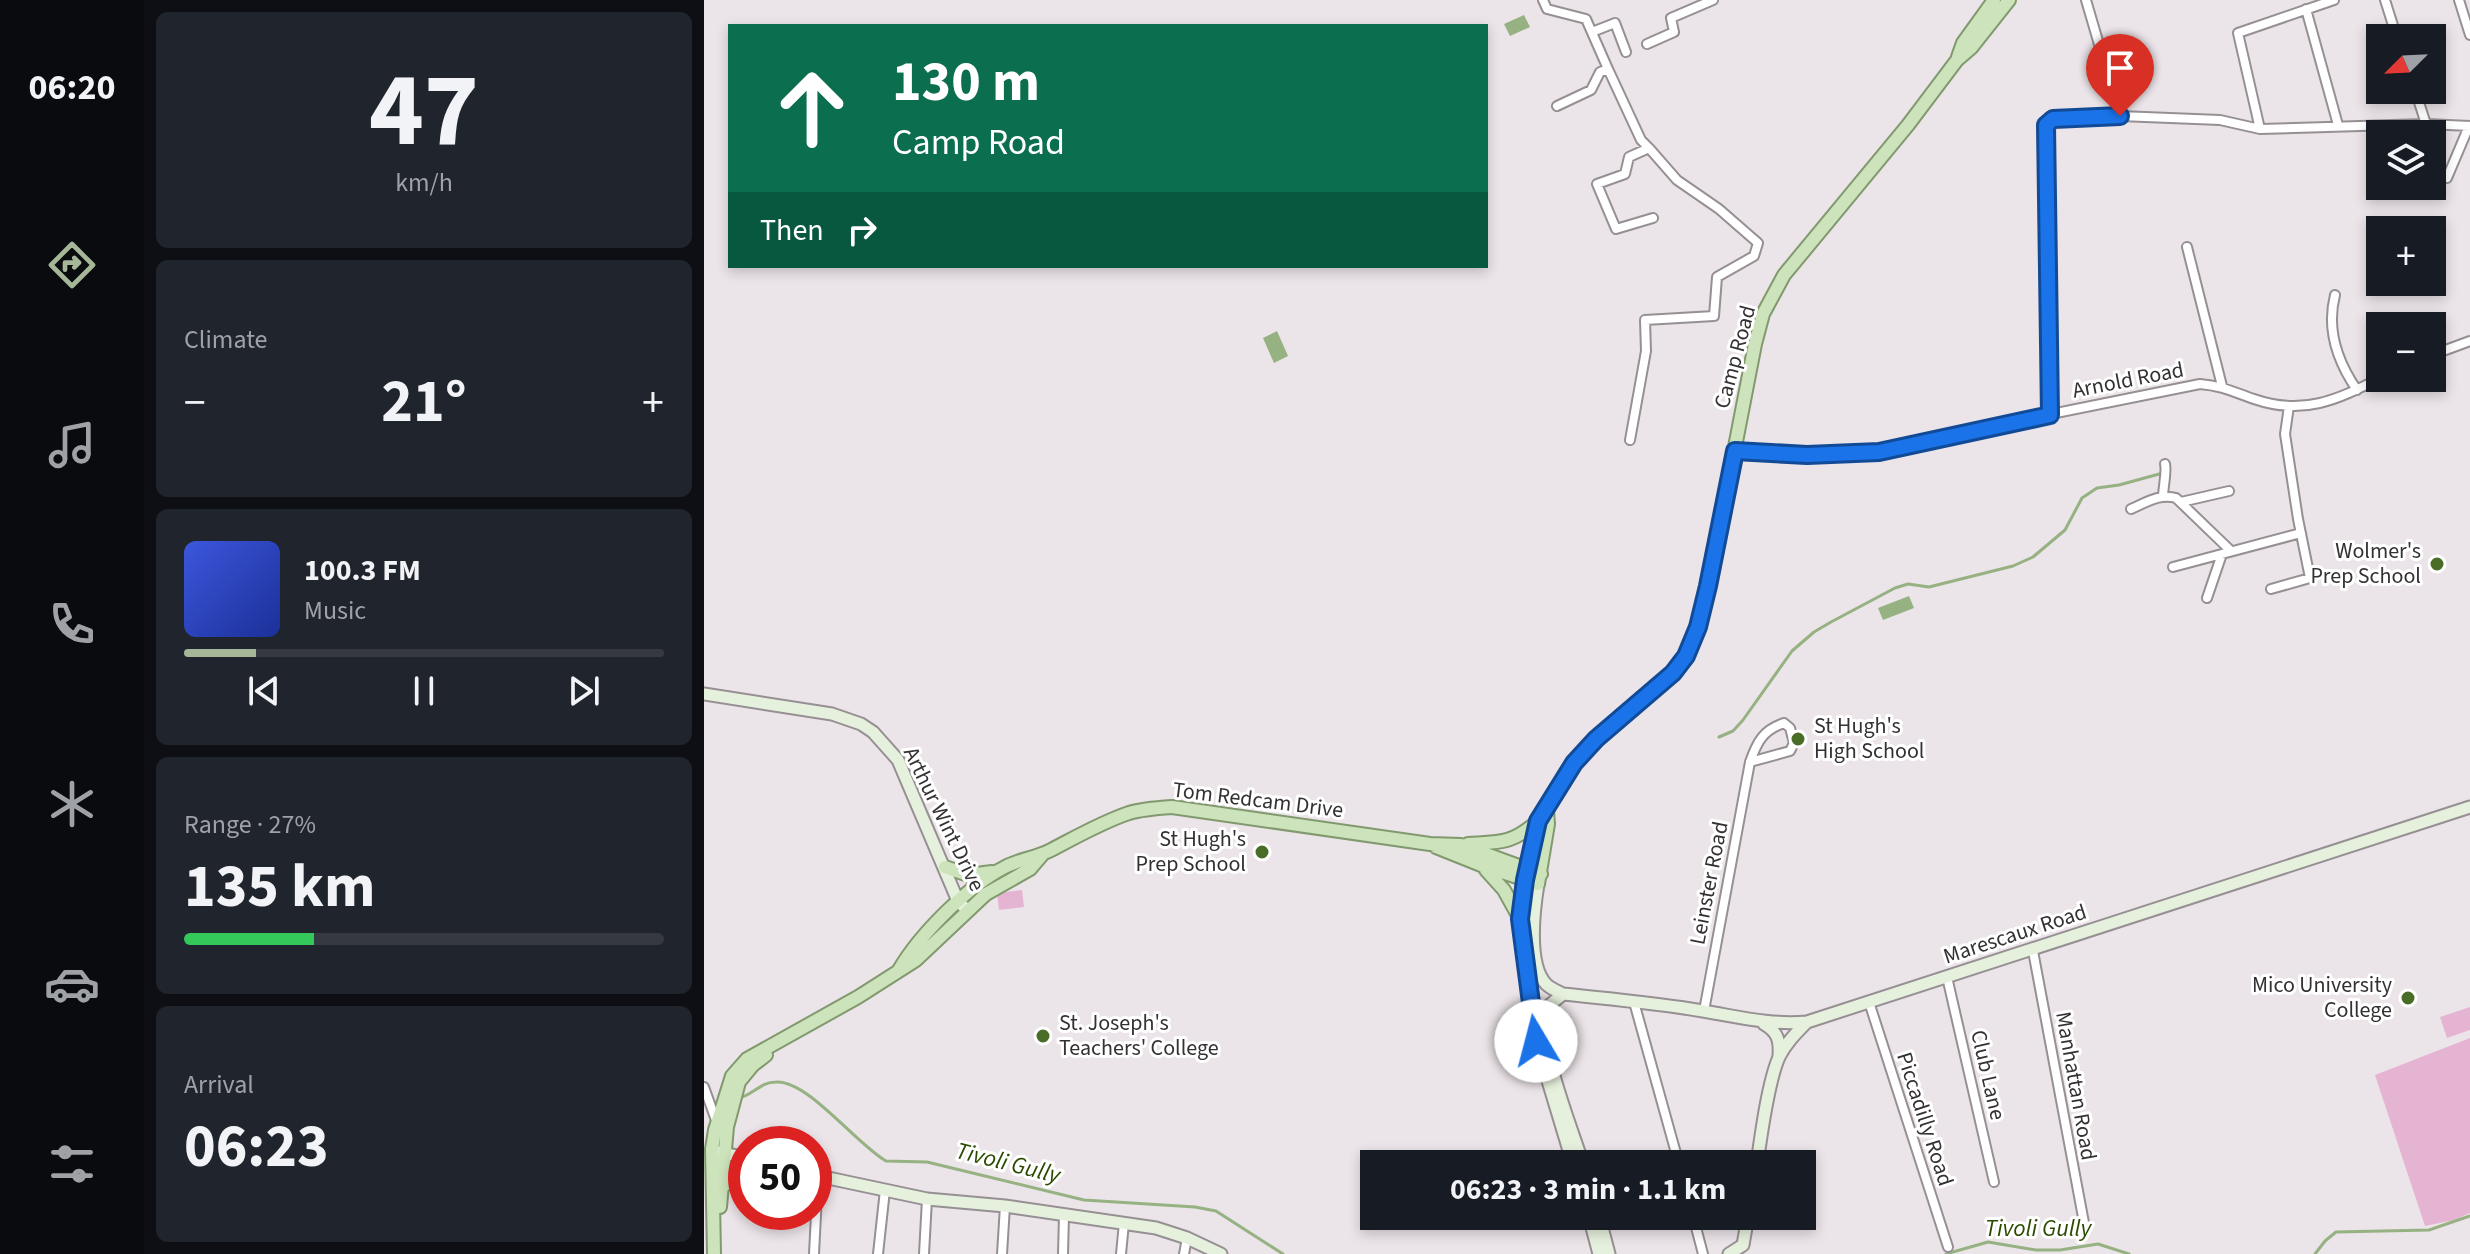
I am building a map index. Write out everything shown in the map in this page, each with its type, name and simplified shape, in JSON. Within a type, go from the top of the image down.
[{"type":"main road","name":"Camp Road","points":[[1957,60],[1963,43],[1994,0]]},
{"type":"main road","name":"Camp Road","points":[[1526,875],[1543,815],[1574,763],[1596,739],[1673,673],[1686,656],[1698,627],[1708,586],[1763,314],[1784,275],[2009,0]]},
{"type":"main road","name":"Arthur Wint Drive","points":[[704,694],[832,714],[861,724],[873,732],[898,760],[963,906]]},
{"type":"main road","name":"Tom Redcam Drive","points":[[714,1150],[717,1123],[732,1076],[747,1059],[858,997],[916,960],[963,906],[1001,869],[1024,858],[1042,855],[1129,813],[1172,807],[1430,844],[1461,845],[1526,875]]},
{"type":"main road","name":"Marescaux Road","points":[[1563,994],[1704,1011],[1760,1022],[1807,1022],[2470,807]]},
{"type":"main road","name":"Camp Road","points":[[1540,879],[1548,824],[1543,815]]},
{"type":"main road","points":[[1461,845],[1508,842],[1520,836],[1543,815]]},
{"type":"main road","name":"Tom Redcam Drive","points":[[1430,844],[1481,865],[1540,879]]},
{"type":"main road","name":"Tom Redcam Drive","points":[[963,906],[1030,869],[1042,855]]},
{"type":"main road","points":[[1481,865],[1495,879],[1520,919]]},
{"type":"main road","points":[[945,867],[968,875],[983,875],[1001,869]]},
{"type":"main road","points":[[1526,875],[1520,919],[1536,1041],[1569,1150]]},
{"type":"main road","points":[[1540,879],[1535,906],[1536,963],[1545,983],[1563,994],[1546,1008],[1543,1025],[1579,1150]]},
{"type":"main road","points":[[1760,1022],[1768,1025],[1780,1043],[1760,1150]]},
{"type":"main road","points":[[1779,1058],[1790,1039],[1807,1022]]},
{"type":"main road","name":"Tom Redcam Drive","points":[[714,1150],[727,1127],[739,1082],[753,1065],[799,1029]]},
{"type":"main road","points":[[704,1135],[717,1123]]},
{"type":"main road","points":[[714,1150],[721,1190],[715,1254]]},
{"type":"main road","points":[[714,1150],[715,1254]]},
{"type":"main road","points":[[832,1178],[927,1199],[1005,1206],[1156,1228],[1221,1254]]},
{"type":"main road","points":[[721,1190],[728,1181]]},
{"type":"main road","points":[[1593,1230],[1599,1254]]},
{"type":"main road","points":[[1603,1230],[1609,1254]]},
{"type":"main road","points":[[1729,1254],[1744,1250],[1746,1230]]},
{"type":"street","points":[[1543,0],[1547,9],[1586,19],[1641,140],[1677,180],[1719,209],[1758,243],[1754,256],[1717,277],[1714,316],[1645,320],[1646,351],[1630,440]]},
{"type":"street","points":[[1647,44],[1674,32],[1671,18],[1713,0]]},
{"type":"street","points":[[2086,0],[2120,116]]},
{"type":"street","points":[[2260,129],[2238,33],[2334,0]]},
{"type":"street","points":[[2385,0],[2393,24]]},
{"type":"street","points":[[2459,0],[2470,35]]},
{"type":"street","points":[[2306,9],[2338,125]]},
{"type":"street","points":[[1592,32],[1615,23],[1626,52]]},
{"type":"street","points":[[1557,106],[1591,90],[1600,72],[1608,69]]},
{"type":"street","points":[[2050,415],[2046,125],[2053,119],[2120,116],[2220,120],[2260,129],[2366,125]]},
{"type":"street","points":[[2446,125],[2470,126],[2447,178]]},
{"type":"street","points":[[1649,148],[1629,157],[1625,174],[1597,184],[1616,229],[1653,218]]},
{"type":"street","points":[[2187,247],[2222,386]]},
{"type":"street","points":[[2335,295],[2331,310],[2337,355],[2357,390]]},
{"type":"street","points":[[2446,350],[2470,341]]},
{"type":"street","name":"Arnold Road","points":[[1735,451],[1807,455],[1879,452],[2200,384],[2222,386],[2256,400],[2289,406],[2332,401],[2366,385]]},
{"type":"street","points":[[2271,589],[2310,578],[2285,434],[2289,406]]},
{"type":"street","points":[[2163,497],[2165,464]]},
{"type":"street","points":[[2181,502],[2229,491]]},
{"type":"street","points":[[2131,509],[2169,496],[2181,502],[2227,553]]},
{"type":"street","points":[[2173,567],[2301,533]]},
{"type":"street","points":[[2207,598],[2227,553]]},
{"type":"street","points":[[1784,723],[1790,728],[1794,743],[1790,751],[1750,762],[1755,746],[1766,731],[1784,723]]},
{"type":"street","name":"Leinster Road","points":[[1704,1011],[1750,762]]},
{"type":"street","name":"Manhattan Road","points":[[2033,951],[2085,1228]]},
{"type":"street","name":"Club Lane","points":[[1947,977],[1994,1182]]},
{"type":"street","points":[[1634,1002],[1675,1150]]},
{"type":"street","name":"Piccadilly Road","points":[[1869,1002],[1948,1247]]},
{"type":"street","points":[[704,1087],[717,1123]]},
{"type":"street","points":[[878,1254],[885,1190]]},
{"type":"street","points":[[924,1254],[927,1199]]},
{"type":"street","points":[[1002,1254],[1005,1206]]},
{"type":"street","points":[[1063,1254],[1064,1215]]},
{"type":"street","points":[[1121,1254],[1124,1223]]},
{"type":"street","points":[[814,1254],[815,1230]]},
{"type":"street","points":[[1697,1230],[1703,1254]]},
{"type":"street","points":[[1184,1254],[1187,1238]]},
{"type":"shaded area","points":[[1524,15],[1530,27],[1510,36],[1504,24]]},
{"type":"shaded area","points":[[1277,331],[1288,356],[1274,363],[1263,338]]},
{"type":"shaded area","points":[[1909,596],[1914,608],[1883,620],[1878,608]]},
{"type":"shaded area","points":[[1022,890],[1024,907],[999,910],[997,893]]},
{"type":"shaded area","points":[[2470,1007],[2470,1030],[2447,1038],[2440,1017]]},
{"type":"shaded area","points":[[2470,1038],[2470,1213],[2425,1226],[2375,1075]]},
{"type":"waterway","points":[[1719,737],[1733,731],[1743,720],[1792,651],[1814,632],[1895,588],[1908,584],[1929,587],[2013,566],[2033,557],[2065,530],[2082,498],[2097,488],[2163,473]]},
{"type":"waterway","name":"Tivoli Gully","points":[[742,1097],[771,1082],[789,1084],[817,1102],[886,1161],[927,1162],[1084,1200],[1216,1211],[1283,1254]]},
{"type":"waterway","name":"Tivoli Gully","points":[[2315,1254],[2336,1232],[2429,1230],[2470,1216]]},
{"type":"waterway","name":"Tivoli Gully","points":[[1946,1254],[1988,1242],[2036,1250],[2098,1244],[2129,1254]]},
{"type":"place","name":"Wolmer's Prep School","points":[[2437,564]]},
{"type":"place","name":"St Hugh's High School","points":[[1798,739]]},
{"type":"place","name":"St Hugh's Prep School","points":[[1262,852]]},
{"type":"place","name":"Mico University College","points":[[2408,998]]},
{"type":"place","name":"St. Joseph's Teachers' College","points":[[1043,1036]]},
{"type":"route","points":[[1536,1041],[1520,919],[1538,821],[1574,763],[1596,739],[1673,673],[1686,656],[1698,627],[1708,586],[1735,451],[1807,455],[1879,452],[2050,415],[2046,125],[2053,119],[2120,116]]}]
